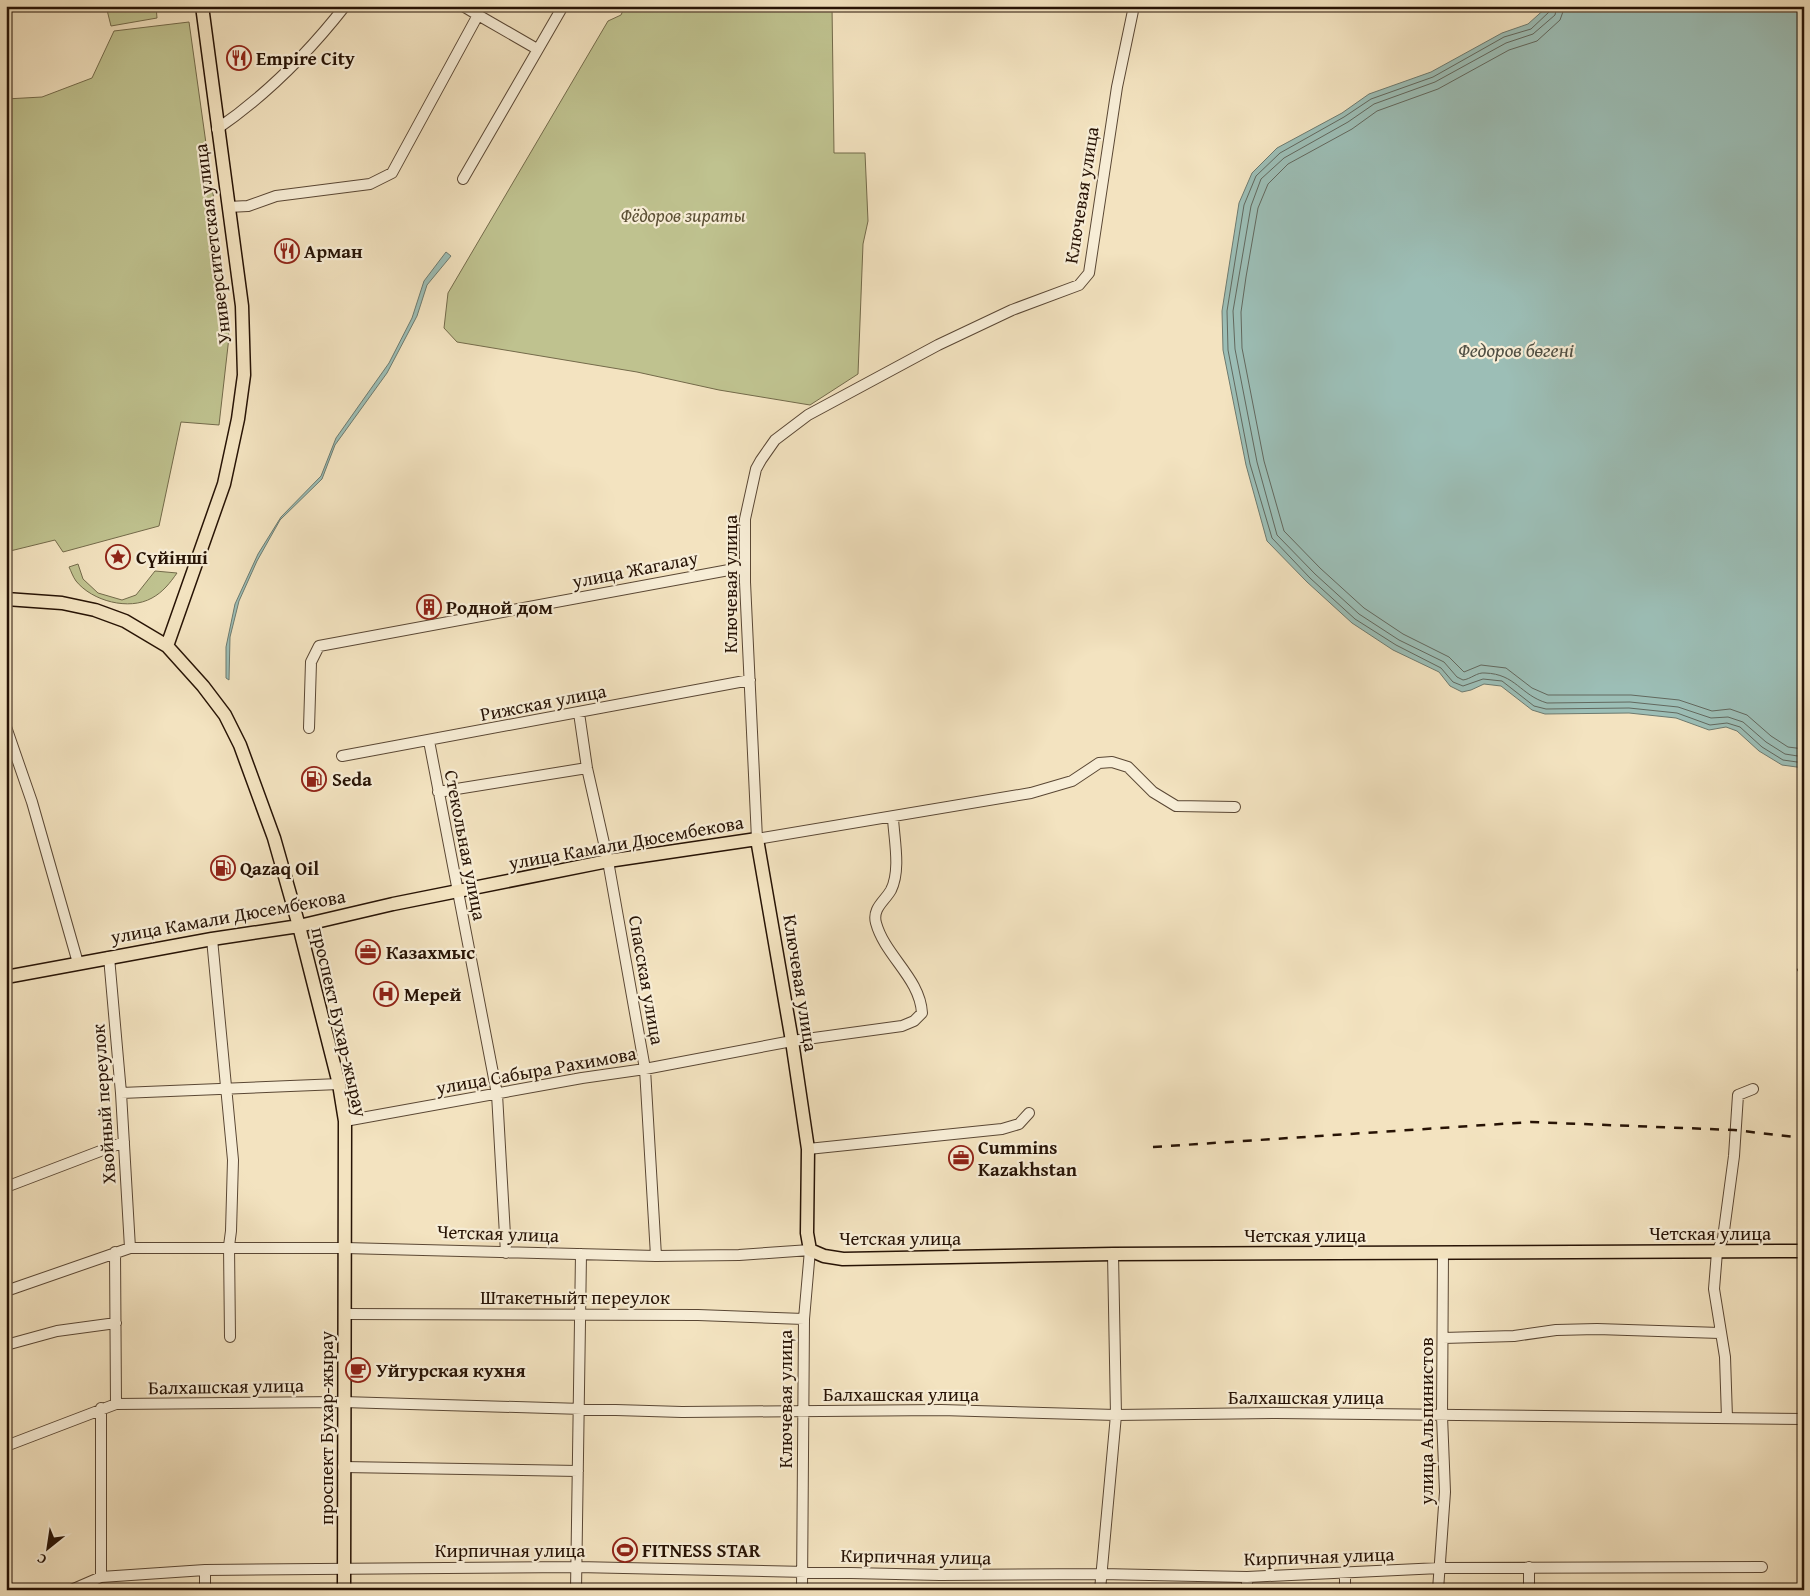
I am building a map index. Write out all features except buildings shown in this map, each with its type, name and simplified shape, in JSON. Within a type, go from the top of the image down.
[{"type":"main road","name":"Университетская улица","points":[[167,646],[224,484],[238,419],[244,375],[242,306],[202,6]]},
{"type":"main road","name":"проспект Бухар-жырау","points":[[6,599],[62,603],[95,610],[125,621],[167,646],[203,686],[225,715],[240,745],[274,838],[299,926],[339,1084],[345,1121],[344,1590]]},
{"type":"main road","name":"улица Камали Дюсембекова","points":[[6,977],[212,939],[299,926],[456,891],[608,861],[758,839]]},
{"type":"main road","name":"Ключевая улица","points":[[758,839],[792,1040],[808,1149],[807,1233],[810,1250]]},
{"type":"main road","name":"Четская улица","points":[[810,1250],[824,1256],[843,1259],[1113,1254],[1804,1251]]},
{"type":"street","points":[[217,129],[254,101],[311,45],[345,6]]},
{"type":"street","points":[[463,6],[537,49]]},
{"type":"street","points":[[463,179],[563,6]]},
{"type":"street","name":"Ключевая улица","points":[[758,839],[745,566],[745,519],[756,469],[775,440],[808,415],[938,345],[1012,310],[1079,285],[1090,273],[1117,87],[1134,6]]},
{"type":"street","points":[[228,208],[248,206],[276,196],[370,184],[392,172],[478,15]]},
{"type":"street","name":"улица Жагалау","points":[[310,728],[311,662],[319,646],[745,566]]},
{"type":"street","name":"Рижская улица","points":[[342,756],[750,680]]},
{"type":"street","name":"Спасская улица","points":[[579,713],[587,768],[608,861],[645,1069],[656,1256]]},
{"type":"street","points":[[6,727],[32,802],[78,963]]},
{"type":"street","name":"Стекольная улица","points":[[429,741],[456,891],[497,1094],[506,1253]]},
{"type":"street","name":"улица Камали Дюсембекова","points":[[758,839],[893,818],[1031,793],[1072,781],[1099,763],[1112,762],[1128,767],[1153,792],[1176,806],[1235,807]]},
{"type":"street","points":[[438,792],[587,768]]},
{"type":"street","name":"улица Сабыра Рахимова","points":[[345,1121],[645,1069],[792,1040],[902,1026],[914,1021],[922,1014],[922,1002],[917,990],[880,934],[875,921],[875,911],[892,889],[895,872],[893,818]]},
{"type":"street","points":[[212,939],[227,1088],[232,1160],[231,1231],[228,1246],[230,1337]]},
{"type":"street","name":"Хвойный переулок","points":[[109,957],[121,1093],[130,1248]]},
{"type":"street","points":[[121,1093],[339,1084]]},
{"type":"street","points":[[1727,1418],[1725,1357],[1714,1289],[1718,1252],[1723,1238],[1733,1166],[1738,1095],[1752,1089]]},
{"type":"street","points":[[808,1149],[1002,1129],[1019,1124],[1028,1113]]},
{"type":"street","points":[[6,1188],[124,1142]]},
{"type":"street","name":"Четская улица","points":[[6,1291],[130,1248],[228,1246],[472,1250],[506,1253],[656,1256],[738,1255],[810,1250]]},
{"type":"street","name":"Ключевая улица","points":[[802,1590],[804,1319],[810,1250]]},
{"type":"street","points":[[115,1252],[116,1404]]},
{"type":"street","name":"улица Альпинистов","points":[[1438,1590],[1445,1492],[1442,1416],[1442,1252]]},
{"type":"street","points":[[576,1590],[578,1315],[581,1254]]},
{"type":"street","points":[[1100,1590],[1116,1415],[1113,1254]]},
{"type":"street","name":"Штакетныйт переулок","points":[[345,1314],[698,1315],[804,1319]]},
{"type":"street","points":[[6,1345],[57,1331],[116,1323]]},
{"type":"street","points":[[1443,1338],[1514,1336],[1556,1330],[1597,1329],[1720,1333]]},
{"type":"street","name":"Балхашская улица","points":[[6,1446],[101,1408],[116,1404],[343,1402],[578,1410],[957,1410],[1116,1415],[1277,1413],[1804,1419]]},
{"type":"street","points":[[101,1408],[101,1577]]},
{"type":"street","points":[[343,1468],[578,1470]]},
{"type":"street","name":"Кирпичная улица","points":[[71,1590],[101,1577],[205,1570],[344,1568],[577,1567],[940,1575],[1100,1574],[1247,1577],[1440,1568],[1762,1567]]},
{"type":"street","points":[[1529,1568],[1529,1590]]},
{"type":"street","points":[[205,1570],[205,1590]]},
{"type":"street","points":[[1345,1573],[1345,1590]]},
{"type":"street","points":[[1247,1577],[1247,1590]]},
{"type":"green space","points":[[106,6],[156,6],[157,18],[111,26]]},
{"type":"green space","name":"Фёдоров зираты","points":[[625,6],[832,6],[834,153],[865,153],[868,221],[863,244],[858,374],[810,405],[719,390],[637,372],[457,342],[444,328],[448,293],[608,21],[621,15]]},
{"type":"green space","points":[[189,22],[217,222],[229,337],[219,425],[181,422],[159,526],[63,552],[55,540],[6,552],[6,99],[42,97],[92,78],[114,31]]},
{"type":"green space","points":[[78,564],[83,579],[98,593],[122,600],[136,595],[155,571],[177,573],[160,593],[152,598],[133,604],[122,604],[101,599],[83,588],[75,579],[69,567]]},
{"type":"water","name":"Федоров бөгені","points":[[1548,6],[1804,6],[1804,768],[1782,765],[1759,751],[1737,731],[1726,727],[1709,730],[1676,718],[1629,713],[1545,714],[1532,710],[1501,686],[1484,684],[1462,692],[1450,686],[1439,672],[1393,650],[1352,623],[1307,582],[1267,541],[1246,465],[1223,350],[1222,311],[1239,203],[1252,173],[1277,148],[1342,113],[1369,94],[1431,72],[1502,33],[1528,24]]},
{"type":"water","points":[[446,252],[451,256],[427,285],[417,316],[387,373],[335,445],[322,479],[280,520],[257,561],[239,601],[230,637],[229,680],[226,678],[226,647],[235,604],[258,554],[281,517],[321,476],[336,438],[389,363],[412,318],[424,281]]},
{"type":"railway","points":[[1797,970],[1804,969]]},
{"type":"railway","points":[[1153,1147],[1531,1122],[1734,1130],[1804,1138]]},
{"type":"place","name":"Empire City","points":[[239,58]]},
{"type":"place","name":"Арман","points":[[287,251]]},
{"type":"place","name":"Сүйінші","points":[[118,557]]},
{"type":"place","name":"Родной дом","points":[[429,607]]},
{"type":"place","name":"Seda","points":[[314,779]]},
{"type":"place","name":"Qazaq Oil","points":[[223,868]]},
{"type":"place","name":"Казахмыс","points":[[368,952]]},
{"type":"place","name":"Мерей","points":[[386,994]]},
{"type":"place","name":"Cummins Kazakhstan","points":[[961,1158]]},
{"type":"place","name":"Уйгурская кухня","points":[[358,1370]]},
{"type":"place","name":"FITNESS STAR","points":[[625,1550]]}]
